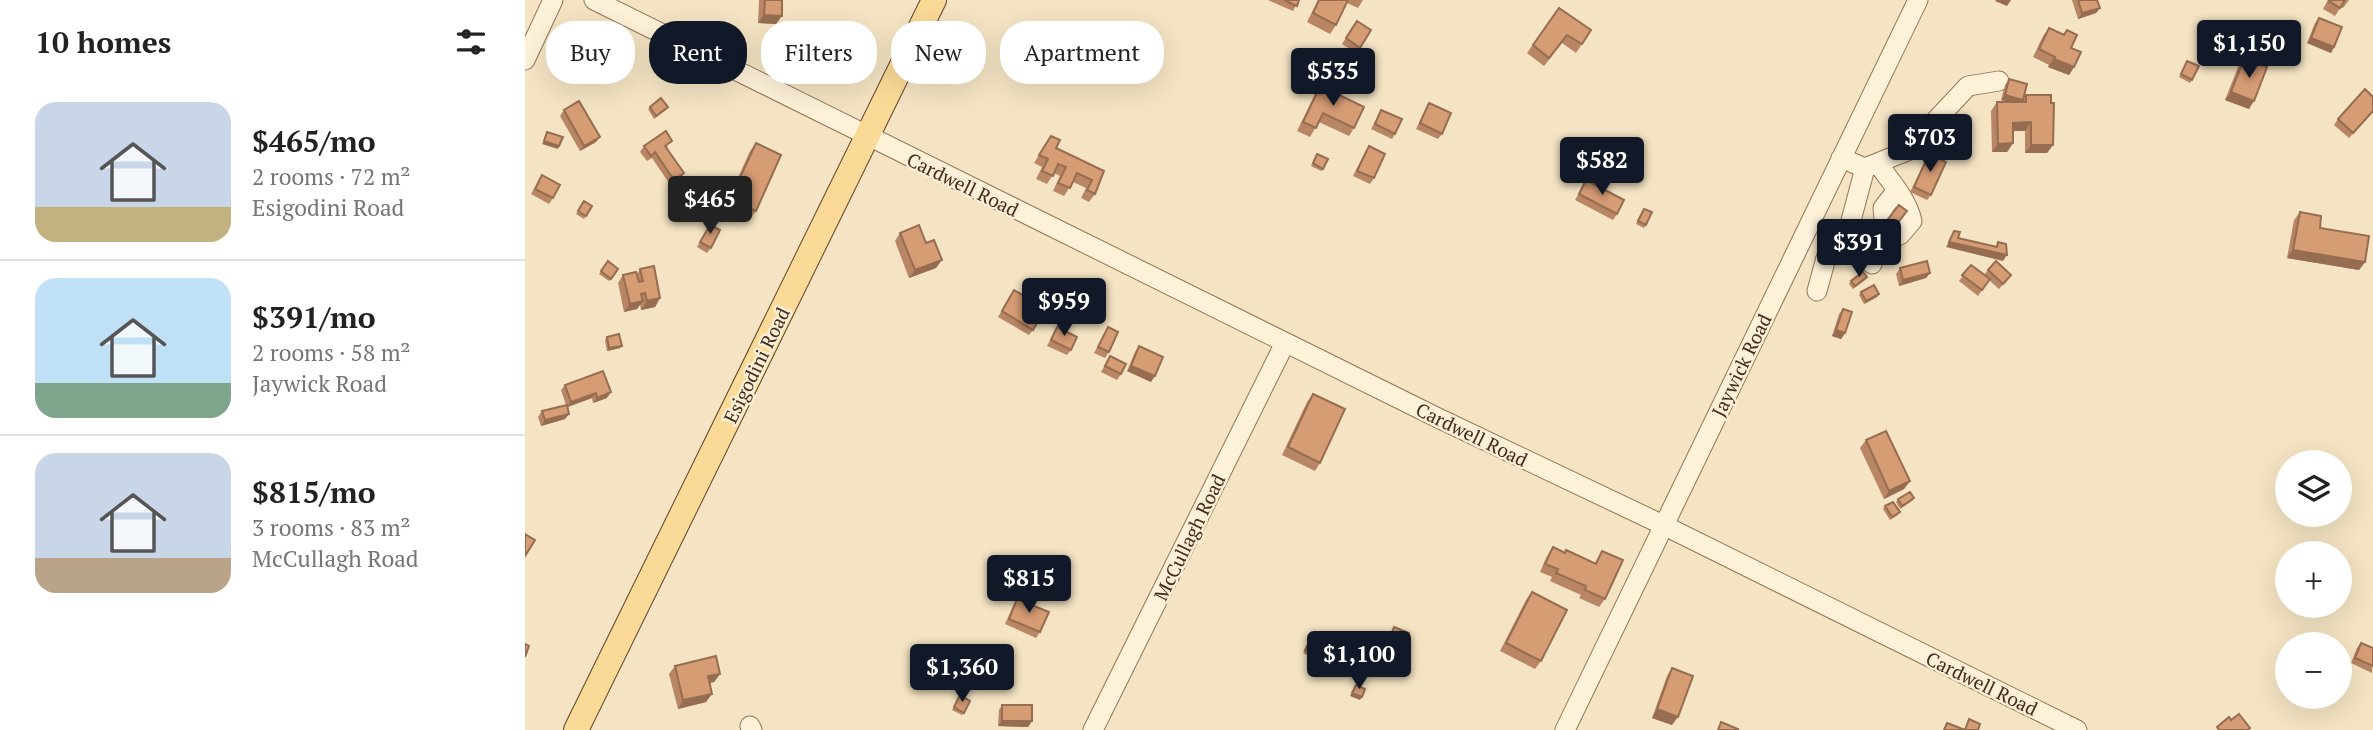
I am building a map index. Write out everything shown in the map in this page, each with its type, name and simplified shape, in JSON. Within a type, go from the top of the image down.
[{"type":"main road","name":"Esigodini Road","points":[[576,730],[934,0]]},
{"type":"street","points":[[525,60],[553,0]]},
{"type":"street","name":"Cardwell Road","points":[[594,0],[1285,343],[1663,526],[2050,724],[2077,730]]},
{"type":"street","name":"Jaywick Road","points":[[1565,730],[1629,603],[1663,526],[1918,0]]},
{"type":"street","points":[[1872,264],[1850,236],[1849,228],[1871,166],[1907,151],[1968,86],[1999,81]]},
{"type":"street","points":[[1841,158],[1871,166],[1897,190]]},
{"type":"street","points":[[1817,291],[1826,258],[1850,236]]},
{"type":"street","name":"McCullagh Road","points":[[1094,730],[1285,343]]},
{"type":"building","points":[[765,0],[782,0],[782,16],[764,15]]},
{"type":"building","points":[[1284,0],[1299,0],[1297,6]]},
{"type":"building","points":[[1319,0],[1348,0],[1336,25],[1313,13]]},
{"type":"building","points":[[2078,0],[2097,0],[2100,8],[2082,13]]},
{"type":"building","points":[[2330,0],[2345,0],[2340,8]]},
{"type":"building","points":[[1559,8],[1591,30],[1582,44],[1567,35],[1549,58],[1533,45]]},
{"type":"building","points":[[2319,18],[2342,27],[2334,47],[2311,38]]},
{"type":"building","points":[[1357,21],[1371,30],[1360,48],[1346,38]]},
{"type":"building","points":[[2049,28],[2064,35],[2067,30],[2077,35],[2071,48],[2081,52],[2074,67],[2039,49]]},
{"type":"building","points":[[2244,59],[2267,67],[2254,101],[2231,92]]},
{"type":"building","points":[[2187,61],[2199,66],[2192,80],[2181,74]]},
{"type":"building","points":[[2009,79],[2027,84],[2023,100],[2005,95]]},
{"type":"building","points":[[1322,82],[1335,88],[1333,92],[1364,107],[1354,128],[1323,113],[1316,128],[1303,122]]},
{"type":"building","points":[[2365,89],[2373,97],[2373,111],[2353,133],[2338,119]]},
{"type":"building","points":[[2026,95],[2051,95],[2051,103],[2054,103],[2053,145],[2031,145],[2031,122],[2013,123],[2013,143],[1998,144],[1997,102],[2026,102]]},
{"type":"building","points":[[661,98],[668,107],[656,116],[650,107]]},
{"type":"building","points":[[579,101],[600,137],[584,146],[564,110]]},
{"type":"building","points":[[1429,103],[1451,113],[1442,134],[1420,123]]},
{"type":"building","points":[[1381,110],[1402,119],[1395,134],[1375,124]]},
{"type":"building","points":[[666,131],[672,141],[665,146],[684,173],[674,180],[655,152],[651,156],[644,146]]},
{"type":"building","points":[[547,132],[563,137],[559,146],[544,141]]},
{"type":"building","points":[[1051,136],[1060,140],[1056,148],[1104,171],[1095,194],[1087,190],[1092,180],[1077,173],[1070,188],[1058,183],[1066,167],[1058,164],[1053,176],[1042,171],[1048,159],[1039,155]]},
{"type":"building","points":[[756,143],[781,155],[756,211],[730,199]]},
{"type":"building","points":[[1369,146],[1385,154],[1374,178],[1357,171]]},
{"type":"building","points":[[1317,154],[1328,159],[1323,169],[1313,163]]},
{"type":"building","points":[[1929,154],[1946,162],[1931,195],[1914,187]]},
{"type":"building","points":[[1604,162],[1613,166],[1607,180],[1598,176]]},
{"type":"building","points":[[542,175],[560,185],[553,198],[535,189]]},
{"type":"building","points":[[690,177],[698,186],[686,196],[678,186]]},
{"type":"building","points":[[1586,180],[1624,200],[1617,214],[1579,194]]},
{"type":"building","points":[[584,201],[592,206],[586,216],[578,211]]},
{"type":"building","points":[[1899,205],[1907,211],[1896,225],[1888,219]]},
{"type":"building","points":[[1644,209],[1652,212],[1646,225],[1638,221]]},
{"type":"building","points":[[2300,212],[2321,216],[2320,228],[2369,236],[2365,262],[2293,250]]},
{"type":"building","points":[[710,225],[720,230],[711,248],[700,242]]},
{"type":"building","points":[[919,225],[926,243],[934,240],[942,260],[915,270],[900,233]]},
{"type":"building","points":[[1954,231],[1960,232],[1958,238],[1997,247],[1998,242],[2006,244],[2007,255],[1949,242]]},
{"type":"building","points":[[608,261],[618,269],[611,279],[601,271]]},
{"type":"building","points":[[1927,261],[1930,273],[1903,280],[1900,268]]},
{"type":"building","points":[[1996,261],[2011,275],[2003,284],[1988,270]]},
{"type":"building","points":[[1971,265],[1990,279],[1982,290],[1962,275]]},
{"type":"building","points":[[654,266],[660,298],[647,301],[645,293],[641,294],[643,301],[630,304],[623,275],[636,272],[639,282],[643,281],[640,269]]},
{"type":"building","points":[[1863,272],[1867,277],[1855,286],[1851,281]]},
{"type":"building","points":[[1874,285],[1879,294],[1866,301],[1861,292]]},
{"type":"building","points":[[1014,290],[1043,312],[1033,330],[1002,311]]},
{"type":"building","points":[[1843,309],[1852,312],[1845,333],[1836,330]]},
{"type":"building","points":[[1057,327],[1077,337],[1071,350],[1051,340]]},
{"type":"building","points":[[1108,327],[1118,332],[1109,352],[1098,347]]},
{"type":"building","points":[[619,334],[622,346],[609,348],[607,337]]},
{"type":"building","points":[[1139,346],[1163,357],[1155,376],[1131,366]]},
{"type":"building","points":[[1110,356],[1126,364],[1121,374],[1105,366]]},
{"type":"building","points":[[603,371],[611,392],[597,398],[596,393],[571,402],[565,385]]},
{"type":"building","points":[[1313,394],[1345,409],[1320,463],[1288,447]]},
{"type":"building","points":[[567,405],[569,414],[545,420],[542,411]]},
{"type":"building","points":[[1886,431],[1910,481],[1889,491],[1866,440]]},
{"type":"building","points":[[1910,492],[1914,498],[1902,506],[1898,499]]},
{"type":"building","points":[[1893,502],[1900,512],[1892,517],[1885,506]]},
{"type":"building","points":[[525,534],[535,540],[525,556]]},
{"type":"building","points":[[1553,547],[1596,564],[1602,551],[1623,560],[1605,599],[1585,590],[1586,586],[1556,573],[1558,569],[1545,564]]},
{"type":"building","points":[[1532,592],[1567,610],[1541,661],[1506,643]]},
{"type":"building","points":[[1017,599],[1049,612],[1040,632],[1009,619]]},
{"type":"building","points":[[1394,627],[1409,633],[1401,653],[1386,648]]},
{"type":"building","points":[[1312,636],[1321,641],[1315,655],[1305,650]]},
{"type":"building","points":[[2361,643],[2373,648],[2373,666],[2355,658]]},
{"type":"building","points":[[716,656],[720,674],[708,676],[712,694],[683,700],[675,666]]},
{"type":"building","points":[[1672,668],[1693,676],[1678,717],[1657,709]]},
{"type":"building","points":[[1356,685],[1365,689],[1362,697],[1352,693]]},
{"type":"building","points":[[960,695],[970,701],[964,713],[954,707]]},
{"type":"building","points":[[1002,705],[1032,705],[1032,721],[1002,721]]},
{"type":"building","points":[[2239,714],[2250,728],[2219,730],[2217,727],[2229,717],[2231,720]]},
{"type":"building","points":[[1969,719],[1980,724],[1978,730],[1965,730]]},
{"type":"building","points":[[1721,722],[1738,729],[1718,730]]},
{"type":"building","points":[[1947,723],[1965,730],[1944,730]]}]
